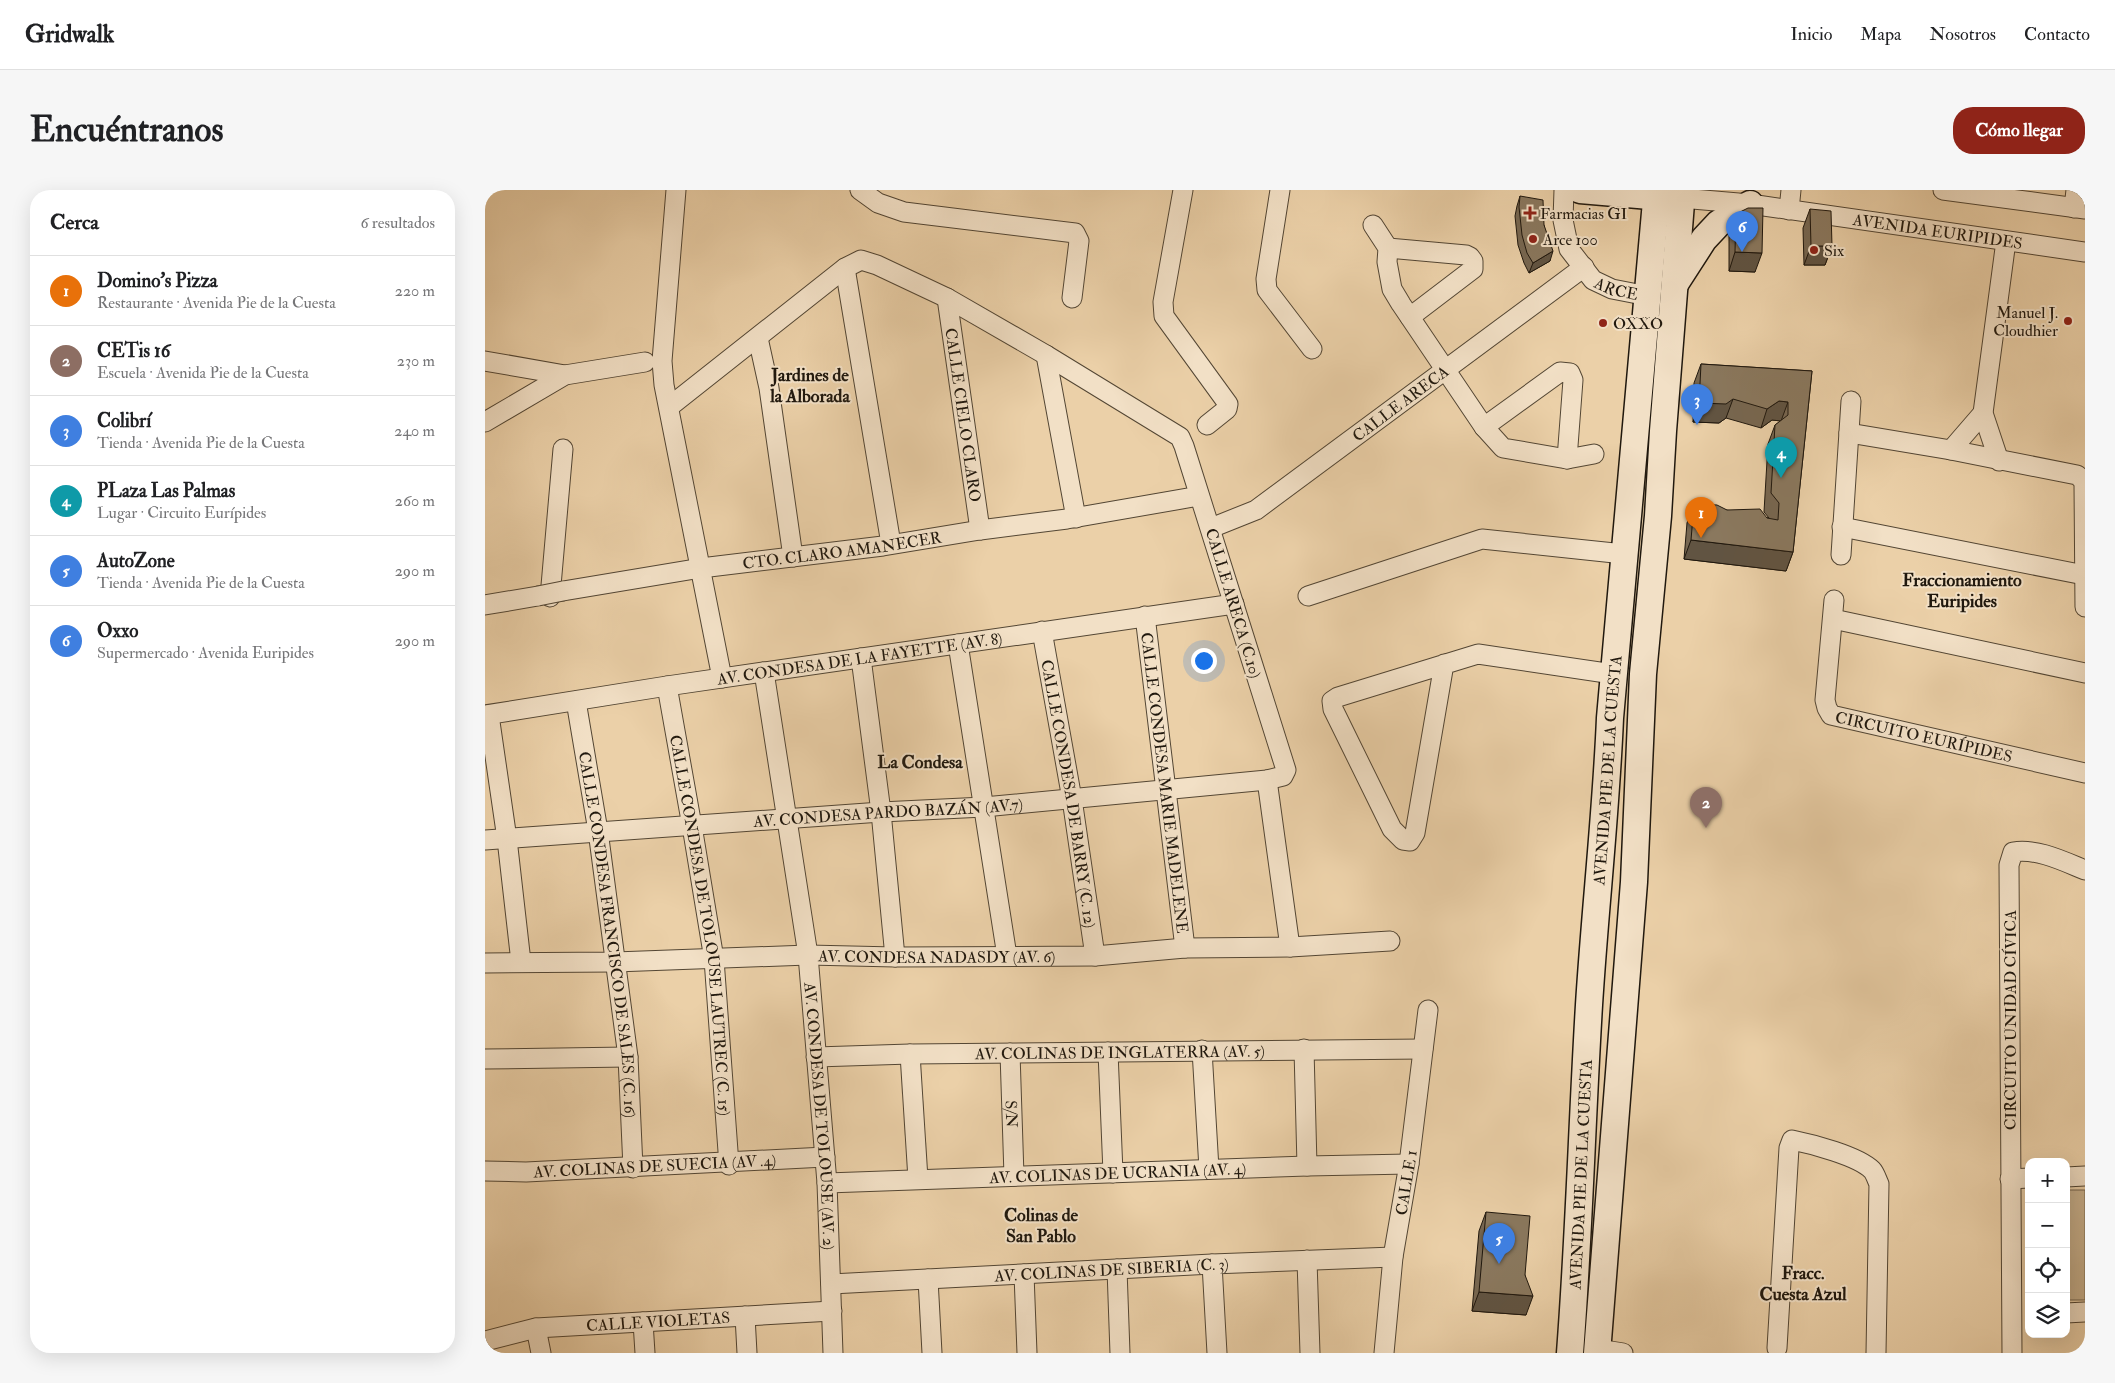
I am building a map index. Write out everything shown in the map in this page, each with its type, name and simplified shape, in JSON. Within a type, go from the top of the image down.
[{"type":"main road","points":[[1579,190],[1669,194]]},
{"type":"main road","name":"AVENIDA PIE DE LA CUESTA","points":[[1598,1351],[1635,882],[1643,674],[1658,516],[1674,284],[1669,194]]},
{"type":"main road","name":"AVENIDA PIE DE LA CUESTA","points":[[1570,1353],[1592,962],[1606,802],[1613,674],[1648,296],[1669,194]]},
{"type":"main road","points":[[1674,284],[1709,234],[1719,223],[1750,204]]},
{"type":"street","points":[[676,190],[662,361],[669,407],[723,678]]},
{"type":"street","points":[[860,190],[878,203],[904,212],[1075,233],[1079,241],[1073,298]]},
{"type":"street","points":[[1183,190],[1163,302],[1164,316],[1228,404],[1227,409],[1207,425]]},
{"type":"street","points":[[1280,190],[1266,280],[1267,290],[1312,349]]},
{"type":"street","name":"ARCE","points":[[1564,190],[1563,220],[1569,249],[1593,280],[1612,289],[1648,296]]},
{"type":"street","points":[[1789,210],[1791,190]]},
{"type":"street","points":[[1943,190],[2078,202]]},
{"type":"street","name":"AVENIDA EURIPIDES","points":[[1669,194],[2085,252]]},
{"type":"street","points":[[1373,225],[1388,248],[1387,262],[1392,289],[1484,427],[1503,448],[1567,459],[1594,454]]},
{"type":"street","points":[[1999,461],[1983,413],[2006,241]]},
{"type":"street","points":[[1388,248],[1466,255],[1470,256],[1473,261],[1473,269],[1410,317]]},
{"type":"street","points":[[669,407],[845,268],[861,260],[877,265],[947,298],[1046,356],[1076,518]]},
{"type":"street","name":"CALLE ARECA","points":[[1211,528],[1256,510],[1584,267]]},
{"type":"street","points":[[845,268],[891,544]]},
{"type":"street","name":"CALLE CIELO CLARO","points":[[947,298],[980,530]]},
{"type":"street","points":[[758,338],[769,388],[793,557]]},
{"type":"street","name":"CALLE ARECA (C.10)","points":[[1046,356],[1180,437],[1211,528],[1286,770]]},
{"type":"street","points":[[485,361],[565,375],[645,362]]},
{"type":"street","points":[[1484,427],[1560,372],[1570,373],[1573,380],[1567,459]]},
{"type":"street","points":[[485,422],[565,375]]},
{"type":"street","points":[[1841,555],[1851,401]]},
{"type":"street","points":[[1951,450],[1983,413]]},
{"type":"street","points":[[1849,433],[1951,450],[2077,475],[2084,484],[2085,607]]},
{"type":"street","points":[[551,595],[563,449]]},
{"type":"street","name":"CTO. CLARO AMANECER","points":[[485,605],[701,568],[1076,518],[1199,496]]},
{"type":"street","points":[[1842,527],[2084,575]]},
{"type":"street","points":[[1309,596],[1482,539],[1624,554]]},
{"type":"street","name":"CIRCUITO EURÍPIDES","points":[[1834,600],[1825,700],[1831,715],[2085,773]]},
{"type":"street","name":"AV. CONDESA DE LA FAYETTE (AV. 8)","points":[[487,715],[667,686],[1234,604]]},
{"type":"street","name":"CALLE CONDESA MARIE MADELENE","points":[[1145,616],[1185,948]]},
{"type":"street","points":[[1833,619],[2085,673]]},
{"type":"street","name":"CALLE CONDESA DE BARRY (C. 12)","points":[[1042,631],[1073,799],[1095,956]]},
{"type":"street","points":[[958,644],[1007,956]]},
{"type":"street","points":[[1444,664],[1415,833],[1410,841],[1406,841],[1392,829],[1333,709],[1332,701],[1338,697],[1444,664],[1478,654],[1613,674]]},
{"type":"street","points":[[861,658],[881,812],[895,957]]},
{"type":"street","name":"AV. CONDESA DE TOLOUSE (AV. 2)","points":[[764,672],[808,954],[827,1183],[833,1353]]},
{"type":"street","name":"CALLE CONDESA DE TOLOUSE LAUTREC (C. 15)","points":[[667,686],[693,826],[714,959],[729,1163]]},
{"type":"street","name":"CALLE CONDESA FRANCISCO DE SALES (C. 16)","points":[[576,701],[598,831],[628,1057],[633,1167]]},
{"type":"street","points":[[487,715],[507,839],[521,962]]},
{"type":"street","name":"AV. CONDESA PARDO BAZÁN (AV.7)","points":[[485,840],[787,818],[984,807],[1267,780],[1283,776],[1286,770]]},
{"type":"street","points":[[1267,780],[1290,947]]},
{"type":"street","name":"CIRCUITO UNIDAD CÍVICA","points":[[2012,1353],[2021,1316],[2020,1179],[2009,865],[2013,852],[2026,850],[2058,859],[2085,870]]},
{"type":"street","name":"AV. CONDESA NADASDY (AV. 6)","points":[[485,963],[615,962],[808,954],[895,957],[1095,956],[1185,948],[1290,947],[1390,941]]},
{"type":"street","name":"CALLE 1","points":[[1384,1353],[1393,1257],[1409,1164],[1428,1010]]},
{"type":"street","points":[[1304,1049],[1307,1166]]},
{"type":"street","name":"AV. COLINAS DE INGLATERRA (AV. 5)","points":[[816,1057],[1202,1050],[1423,1049]]},
{"type":"street","points":[[1202,1050],[1209,1169]]},
{"type":"street","points":[[1107,1052],[1113,1173]]},
{"type":"street","name":"S/N","points":[[1010,1053],[1014,1176]]},
{"type":"street","points":[[910,1054],[918,1180]]},
{"type":"street","points":[[485,1059],[628,1057]]},
{"type":"street","points":[[1778,1351],[1789,1148],[1793,1140],[1856,1160],[1873,1171],[1879,1184],[1875,1353]]},
{"type":"street","name":"AV. COLINAS DE SUECIA (AV .4)","points":[[485,1171],[526,1172],[729,1163],[825,1156]]},
{"type":"street","name":"AV. COLINAS DE UCRANIA (AV. 4)","points":[[827,1183],[1209,1169],[1409,1164]]},
{"type":"street","points":[[2070,1177],[2085,1176]]},
{"type":"street","name":"AV. COLINAS DE SIBERIA (C. 3)","points":[[831,1284],[1212,1264],[1393,1257]]},
{"type":"street","points":[[1307,1260],[1310,1353]]},
{"type":"street","points":[[1212,1264],[1217,1353]]},
{"type":"street","points":[[1117,1269],[1121,1353]]},
{"type":"street","points":[[1024,1274],[1027,1353]]},
{"type":"street","points":[[928,1279],[932,1353]]},
{"type":"street","name":"CALLE VIOLETAS","points":[[485,1341],[536,1328],[832,1311]]},
{"type":"street","points":[[2070,1314],[2085,1312]]},
{"type":"street","points":[[745,1316],[747,1353]]},
{"type":"street","points":[[643,1322],[645,1353]]},
{"type":"street","points":[[536,1328],[541,1353]]},
{"type":"street","points":[[1598,1351],[1623,1353]]},
{"type":"shaded area","points":[[2070,1190],[2085,1190],[2085,1300],[2070,1300]]},
{"type":"building","points":[[1520,196],[1543,200],[1544,225],[1553,251],[1533,263],[1527,253],[1522,235],[1519,207]]},
{"type":"building","points":[[1748,208],[1763,208],[1762,253],[1735,252],[1736,214]]},
{"type":"building","points":[[1810,209],[1831,211],[1832,246],[1811,246]]},
{"type":"building","points":[[1701,364],[1812,371],[1793,552],[1691,540],[1694,504],[1717,505],[1727,510],[1760,509],[1767,518],[1778,520],[1779,503],[1771,493],[1775,425],[1788,415],[1788,402],[1779,401],[1767,409],[1733,399],[1726,404],[1699,403]]},
{"type":"building","points":[[1486,1212],[1530,1216],[1525,1275],[1533,1296],[1479,1292]]},
{"type":"place","name":"Farmacias GI","points":[[1530,213]]},
{"type":"place","name":"Arce 100","points":[[1533,239]]},
{"type":"place","name":"Six","points":[[1814,250]]},
{"type":"place","name":"Oxxo","points":[[1742,252]]},
{"type":"place","name":"Manuel J. Cloudhier","points":[[2068,321]]},
{"type":"place","name":"OXXO","points":[[1603,323]]},
{"type":"place","name":"Colibrí","points":[[1697,425]]},
{"type":"place","name":"PLaza Las Palmas","points":[[1781,478]]},
{"type":"place","name":"Domino's Pizza","points":[[1701,538]]},
{"type":"place","name":"CETis 16","points":[[1706,828]]},
{"type":"place","name":"AutoZone","points":[[1499,1264]]},
{"type":"district","name":"Jardines de la Alborada","points":[[810,385]]},
{"type":"district","name":"Fraccionamiento Euripides","points":[[1962,590]]},
{"type":"district","name":"La Condesa","points":[[920,762]]},
{"type":"district","name":"Colinas de San Pablo","points":[[1041,1225]]},
{"type":"district","name":"Fracc. Cuesta Azul","points":[[1803,1283]]}]
